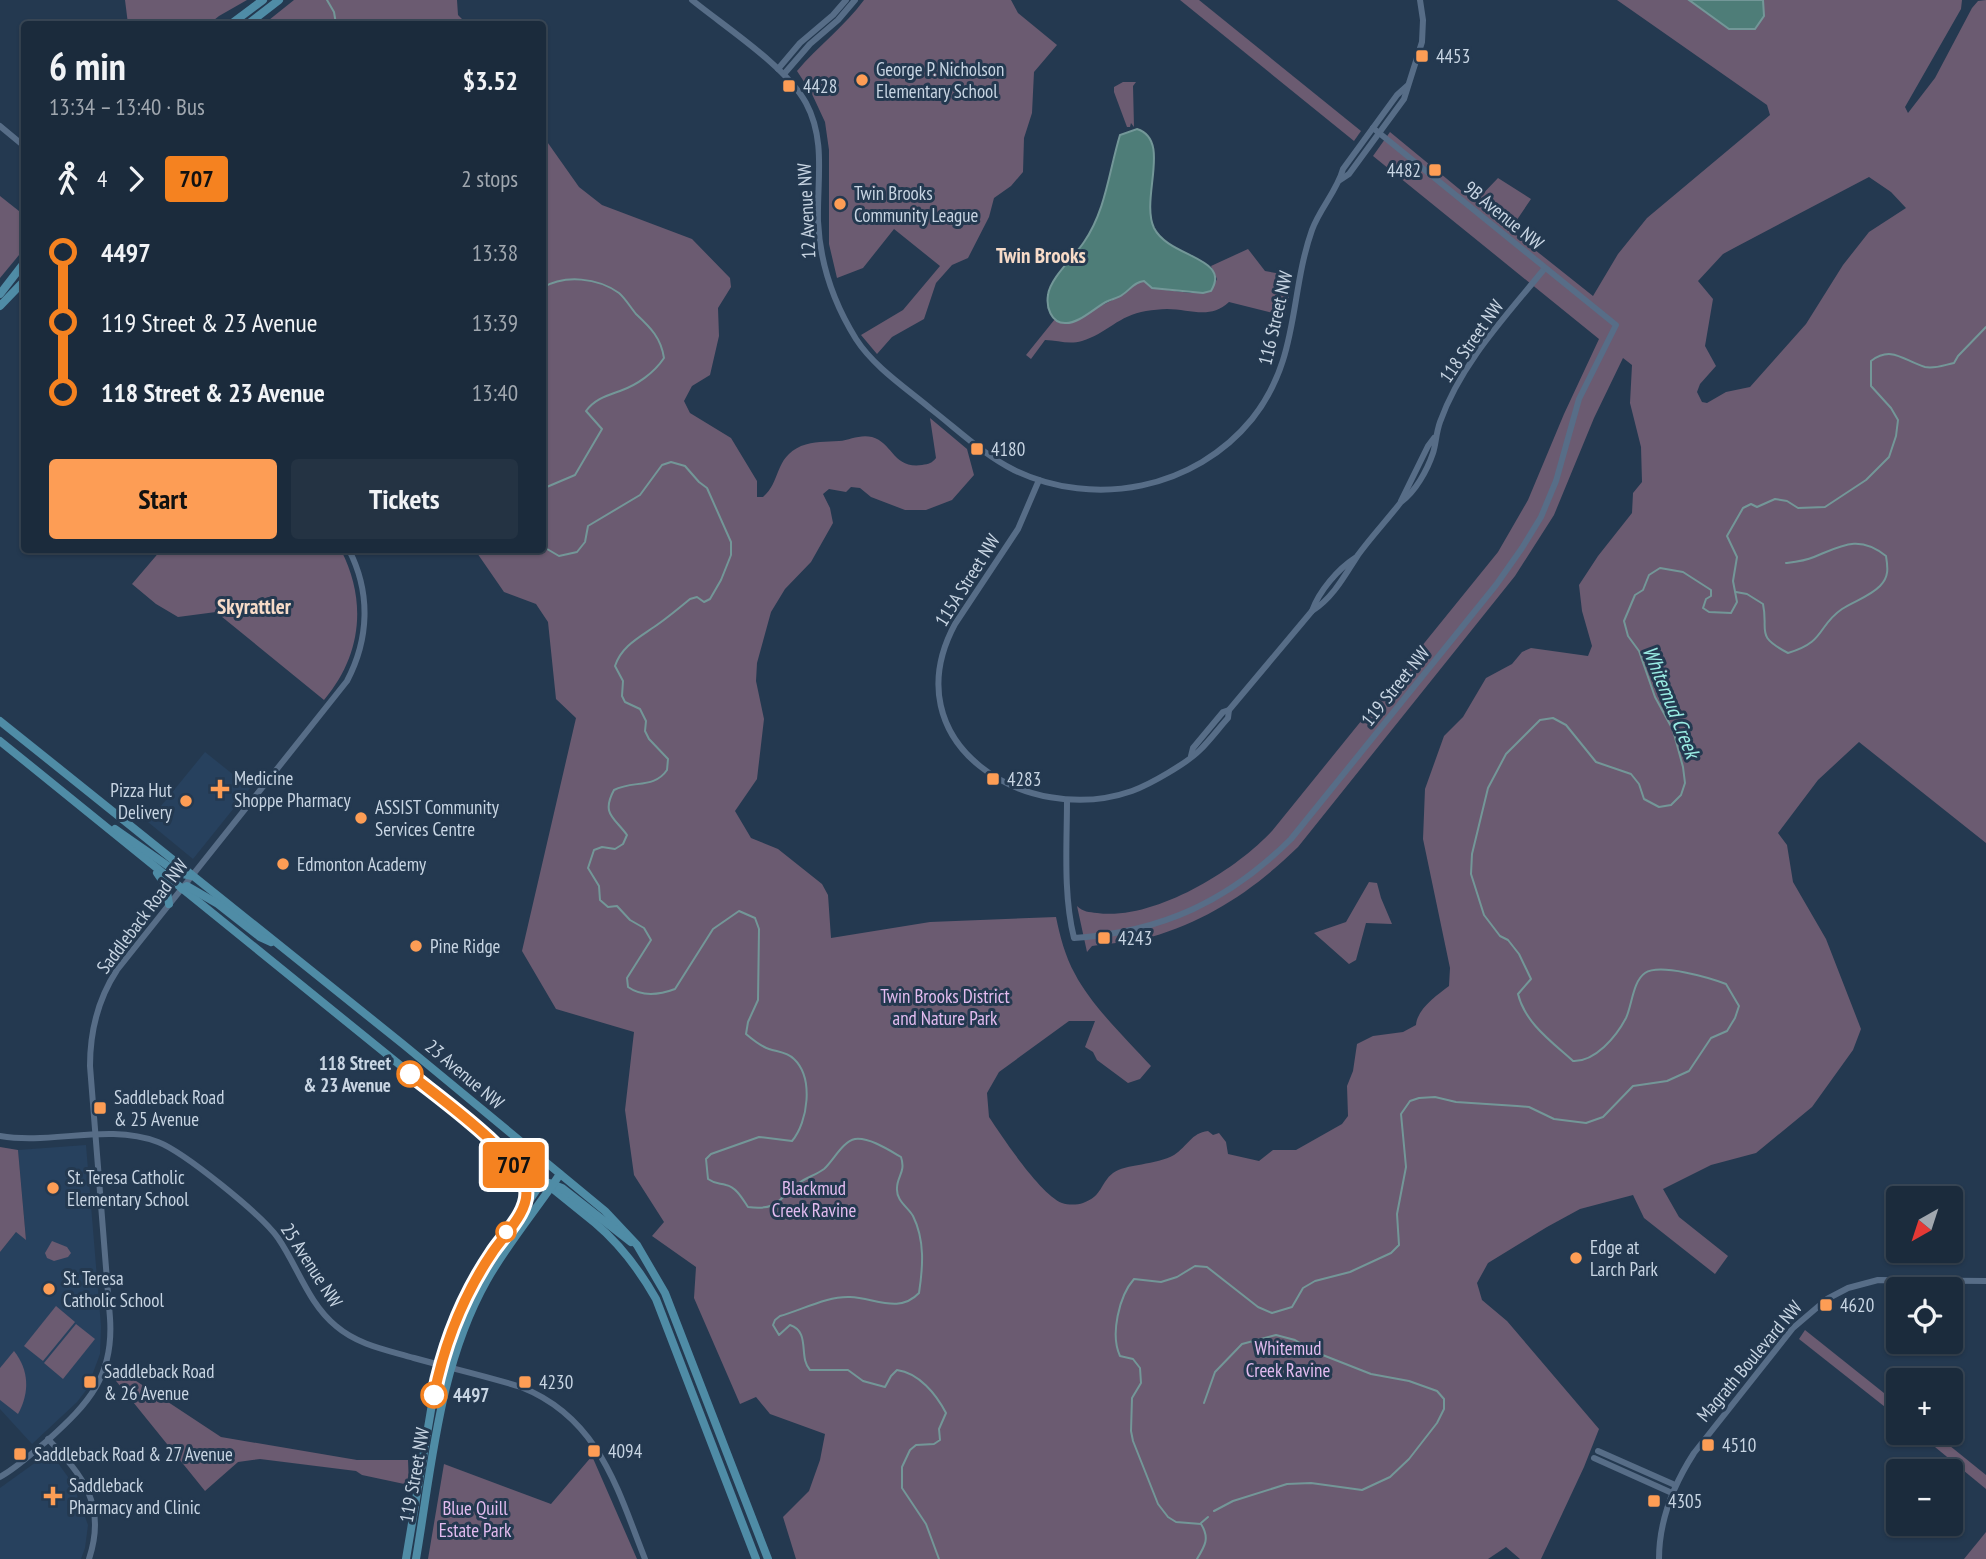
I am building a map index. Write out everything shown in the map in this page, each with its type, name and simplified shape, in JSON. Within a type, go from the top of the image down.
[{"type":"main road","points":[[234,21],[262,0]]},
{"type":"main road","points":[[252,21],[277,2]]},
{"type":"main road","points":[[0,294],[21,267]]},
{"type":"main road","points":[[0,306],[21,284]]},
{"type":"main road","name":"23 Avenue NW","points":[[0,721],[284,947],[605,1211],[637,1245],[665,1293],[768,1559]]},
{"type":"main road","name":"23 Avenue NW","points":[[0,741],[542,1182]]},
{"type":"main road","points":[[97,820],[124,834],[181,875],[192,876]]},
{"type":"main road","points":[[146,860],[164,882],[169,894],[169,904]]},
{"type":"main road","points":[[182,889],[187,886],[202,893],[260,937],[284,947]]},
{"type":"main road","points":[[475,1127],[519,1171],[526,1190],[523,1209]]},
{"type":"main road","name":"119 Street NW","points":[[416,1559],[451,1368],[460,1341],[488,1279],[560,1174]]},
{"type":"main road","points":[[542,1182],[552,1185],[637,1245]]},
{"type":"main road","name":"119 Street NW","points":[[406,1559],[441,1365],[451,1335],[478,1276],[542,1182]]},
{"type":"main road","points":[[552,1185],[611,1237],[641,1272],[656,1299],[756,1559]]},
{"type":"street","name":"12 Avenue NW","points":[[692,0],[781,71],[805,101],[817,131],[820,160],[818,223],[824,265],[840,311],[858,341],[875,362],[979,447],[1011,468],[1039,480],[1072,489],[1102,490]]},
{"type":"street","points":[[781,71],[800,43],[846,0]]},
{"type":"street","points":[[781,71],[838,20],[855,0]]},
{"type":"street","name":"116 Street NW","points":[[1340,180],[1349,174],[1404,99],[1422,42],[1420,0]]},
{"type":"street","name":"116 Street NW","points":[[1102,490],[1154,484],[1187,470],[1220,449],[1253,418],[1269,395],[1282,365],[1294,321],[1311,232],[1328,197],[1340,180],[1343,169],[1397,95],[1407,86]]},
{"type":"street","points":[[0,126],[21,144]]},
{"type":"street","name":"9B Avenue NW","points":[[1373,128],[1616,325]]},
{"type":"street","name":"118 Street NW","points":[[1068,800],[1109,797],[1132,791],[1166,774],[1198,752],[1228,718],[1229,710],[1312,611],[1321,605],[1401,502],[1408,497],[1434,451],[1434,438],[1448,401],[1465,370],[1545,268]]},
{"type":"street","name":"119 Street NW","points":[[1068,800],[1069,894],[1074,938],[1138,928],[1188,913],[1243,881],[1291,839],[1496,585],[1522,548],[1541,517],[1556,481],[1579,399],[1616,325]]},
{"type":"street","name":"115A Street NW","points":[[1039,480],[1018,528],[955,624],[943,652],[939,682],[940,700],[956,740],[975,764],[997,779],[1033,793],[1068,800]]},
{"type":"street","name":"Saddleback Road NW","points":[[0,1477],[48,1439],[92,1396],[102,1377],[110,1340],[90,1060],[97,1012],[117,970],[333,701],[351,673],[363,637],[365,605],[363,584],[350,553]]},
{"type":"street","name":"25 Avenue NW","points":[[0,1136],[27,1139],[125,1134],[165,1145],[182,1155],[274,1232],[315,1303],[336,1326],[352,1338],[371,1346],[535,1393],[560,1408],[580,1426],[605,1461],[645,1559]]},
{"type":"street","name":"Magrath Boulevard NW","points":[[1659,1559],[1662,1530],[1673,1489],[1694,1453],[1806,1315],[1827,1299],[1857,1284],[1878,1280],[1986,1281]]},
{"type":"street","points":[[48,1439],[76,1470],[90,1493],[95,1525],[89,1559]]},
{"type":"street","points":[[1598,1451],[1673,1489]]},
{"type":"street","points":[[1594,1458],[1673,1489]]},
{"type":"shaded area","points":[[1689,0],[1763,0],[1764,16],[1755,29],[1729,29]]},
{"type":"shaded area","points":[[1137,129],[1147,135],[1152,145],[1154,157],[1150,201],[1154,228],[1172,246],[1206,264],[1213,271],[1215,280],[1211,291],[1203,293],[1152,288],[1144,281],[1081,318],[1070,323],[1060,322],[1053,317],[1049,309],[1050,288],[1084,242],[1097,217],[1120,135]]},
{"type":"shaded area","points":[[205,752],[250,788],[193,859],[148,822]]},
{"type":"shaded area","name":"St. Teresa Catholic School","points":[[86,1145],[101,1326],[100,1354],[87,1389],[77,1402],[32,1444],[0,1409],[0,1252],[16,1232],[26,1239],[18,1150]]},
{"type":"shaded area","points":[[50,1452],[73,1484],[88,1525],[81,1559],[0,1559],[0,1488]]},
{"type":"green space","points":[[125,0],[247,0],[213,21],[128,21]]},
{"type":"green space","points":[[294,0],[457,0],[458,15],[464,21],[268,21]]},
{"type":"green space","points":[[864,0],[1011,0],[1018,13],[1057,45],[1034,72],[1032,113],[1024,138],[1023,172],[1011,186],[994,198],[989,217],[968,258],[952,265],[936,283],[924,319],[892,337],[877,354],[861,335],[903,310],[940,266],[894,229],[863,268],[837,278],[829,244],[829,150],[825,122],[797,71]]},
{"type":"green space","points":[[1180,0],[1199,0],[1361,131],[1354,141]]},
{"type":"green space","points":[[1617,0],[1962,0],[1961,9],[1905,107],[1908,113],[1935,78],[1972,8],[1978,1],[1986,0],[1986,843],[1859,742],[1818,780],[1778,833],[1787,845],[1793,882],[1826,939],[1861,1029],[1853,1050],[1812,1107],[1756,1153],[1711,1165],[1663,1189],[1679,1217],[1728,1256],[1715,1274],[1644,1218],[1633,1195],[1580,1209],[1488,1263],[1477,1283],[1482,1300],[1507,1321],[1599,1429],[1541,1559],[1520,1559],[1506,1547],[1488,1559],[796,1559],[783,1517],[809,1491],[820,1460],[825,1434],[770,1414],[756,1397],[740,1404],[694,1298],[696,1267],[652,1236],[664,1222],[634,1175],[625,1110],[634,1032],[556,1009],[522,951],[576,718],[556,699],[548,622],[536,604],[504,592],[477,553],[546,553],[546,140],[579,187],[602,205],[692,239],[730,278],[731,287],[718,308],[719,336],[710,375],[692,386],[684,401],[690,413],[731,438],[757,481],[757,497],[763,497],[769,491],[782,463],[792,451],[811,443],[872,437],[885,444],[905,463],[927,464],[936,458],[930,418],[967,449],[974,475],[952,500],[926,510],[905,510],[871,497],[860,488],[851,487],[846,492],[829,489],[823,494],[833,523],[811,562],[785,589],[771,612],[757,663],[756,681],[764,719],[757,779],[735,811],[751,838],[778,849],[822,884],[828,895],[831,938],[930,922],[1056,917],[1071,967],[1082,986],[1110,1022],[1151,1066],[1140,1079],[1128,1083],[1097,1060],[1093,1052],[1085,1047],[1095,1021],[1069,1021],[999,1072],[987,1093],[989,1117],[1043,1189],[1062,1203],[1072,1204],[1083,1203],[1094,1197],[1118,1170],[1174,1155],[1202,1132],[1208,1131],[1213,1135],[1219,1133],[1226,1142],[1228,1154],[1259,1161],[1273,1150],[1296,1150],[1342,1124],[1348,1116],[1347,1086],[1353,1071],[1357,1044],[1373,1036],[1403,1032],[1416,1025],[1424,1008],[1449,986],[1450,968],[1423,839],[1425,789],[1444,736],[1463,717],[1486,678],[1512,664],[1522,652],[1531,648],[1588,656],[1592,646],[1582,611],[1579,585],[1632,513],[1633,493],[1642,482],[1641,447],[1630,403],[1632,365],[1623,358],[1594,418],[1554,515],[1515,576],[1298,847],[1248,889],[1192,922],[1151,937],[1092,946],[1087,952],[1077,906],[1089,912],[1119,913],[1167,901],[1215,877],[1237,862],[1272,831],[1498,552],[1528,500],[1599,339],[1373,156],[1390,132],[1475,202],[1498,178],[1531,199],[1510,230],[1593,296],[1618,254],[1647,218],[1770,115],[1767,105]],"holes":[[[1869,177],[1891,192],[1906,208],[1869,232],[1843,265],[1806,324],[1750,387],[1726,392],[1707,403],[1702,402],[1697,392],[1700,384],[1716,366],[1705,346],[1713,299],[1698,281],[1723,254]]]},
{"type":"green space","points":[[1123,82],[1136,82],[1133,86],[1134,127],[1131,123],[1130,127],[1127,127],[1114,92],[1114,87]]},
{"type":"green space","points":[[0,196],[21,213],[21,253],[0,278]]},
{"type":"green space","points":[[1248,249],[1265,271],[1293,276],[1285,316],[1229,302],[1215,311],[1207,312],[1167,309],[1146,311],[1128,316],[1082,341],[1045,340],[1031,359],[1026,355],[1055,319],[1057,321],[1091,311],[1124,294],[1138,282],[1144,281],[1152,288],[1190,293],[1211,291],[1217,279],[1211,266]]},
{"type":"green space","points":[[158,553],[342,553],[355,589],[357,608],[353,646],[337,683],[324,700],[216,612],[178,617],[156,604],[132,584]]},
{"type":"green space","points":[[1369,882],[1377,883],[1392,924],[1366,923],[1356,960],[1349,964],[1314,933],[1346,922]]},
{"type":"green space","points":[[0,1147],[18,1150],[26,1240],[16,1232],[0,1252]]},
{"type":"green space","points":[[52,1241],[67,1247],[71,1253],[68,1257],[54,1261],[47,1258],[45,1253]]},
{"type":"green space","points":[[56,1306],[75,1322],[43,1361],[24,1346]]},
{"type":"green space","points":[[76,1324],[95,1339],[63,1379],[44,1363]]},
{"type":"green space","points":[[1805,1330],[1886,1395],[1886,1408],[1799,1339]]},
{"type":"green space","points":[[14,1351],[23,1366],[26,1381],[25,1398],[18,1414],[0,1400],[0,1368]]},
{"type":"green space","points":[[118,1369],[221,1437],[357,1460],[408,1460],[409,1485],[362,1475],[356,1471],[260,1459],[238,1462],[205,1491],[112,1376]]},
{"type":"green space","points":[[1933,1445],[1949,1445],[1986,1475],[1986,1489],[1963,1470],[1963,1459],[1950,1459]]},
{"type":"green space","name":"Blue Quill Estate Park","points":[[592,1456],[637,1559],[428,1559],[444,1464],[551,1504]]},
{"type":"green space","points":[[1986,1532],[1986,1559],[1964,1559]]},
{"type":"waterway","points":[[327,0],[336,21]]},
{"type":"waterway","points":[[546,286],[571,279],[591,281],[611,288],[621,295],[654,334],[664,358],[639,382],[601,398],[589,407],[586,411],[602,429],[575,475],[546,487]]},
{"type":"waterway","name":"Whitemud Creek","points":[[1197,1559],[1205,1542],[1204,1529],[1201,1524],[1176,1522],[1168,1517],[1158,1504],[1133,1441],[1132,1398],[1141,1383],[1140,1368],[1133,1359],[1120,1356],[1116,1338],[1120,1305],[1129,1286],[1134,1279],[1161,1282],[1177,1277],[1195,1266],[1207,1267],[1258,1307],[1272,1313],[1292,1307],[1303,1288],[1315,1281],[1350,1272],[1391,1253],[1399,1245],[1397,1214],[1406,1167],[1401,1114],[1410,1101],[1435,1097],[1456,1102],[1529,1107],[1554,1119],[1586,1123],[1603,1117],[1633,1086],[1667,1081],[1689,1071],[1711,1038],[1727,1031],[1739,1006],[1726,984],[1709,978],[1662,970],[1652,970],[1641,977],[1622,1025],[1597,1053],[1573,1061],[1540,1031],[1527,1014],[1518,994],[1531,979],[1519,954],[1508,940],[1500,936],[1484,915],[1471,874],[1472,854],[1488,788],[1506,754],[1540,720],[1553,718],[1566,725],[1596,762],[1631,774],[1639,784],[1644,799],[1659,807],[1671,805],[1681,795],[1685,783],[1683,767],[1673,730],[1655,697],[1639,651],[1628,636],[1624,621],[1635,595],[1643,590],[1649,575],[1660,568],[1683,572],[1711,590],[1711,596],[1706,599],[1703,608],[1709,612],[1731,613],[1737,602],[1733,581],[1737,557],[1727,536],[1743,508],[1751,504],[1757,507],[1775,499],[1787,501],[1798,508],[1825,507],[1866,480],[1889,457],[1898,420],[1871,386],[1871,361],[1878,356],[1892,354],[1925,367],[1954,363],[1986,327]]},
{"type":"waterway","points":[[546,548],[559,556],[577,552],[585,542],[588,526],[640,495],[662,465],[671,462],[685,466],[707,488],[731,542],[731,555],[710,599],[704,602],[697,597],[690,599],[631,643],[618,659],[615,666],[623,681],[622,696],[625,702],[640,709],[646,721],[645,731],[649,739],[668,759],[667,770],[656,780],[614,790],[609,810],[627,835],[623,844],[615,849],[602,847],[594,850],[588,868],[599,886],[600,900],[608,907],[617,906],[630,920],[644,928],[651,940],[627,978],[628,987],[645,994],[675,989],[713,929],[739,911],[755,918],[759,929],[758,1000],[748,1022],[746,1034],[763,1046],[794,1059],[804,1077],[805,1112],[798,1133],[792,1141],[759,1137],[711,1154],[706,1159],[708,1179],[733,1188],[748,1207],[759,1208],[773,1205],[802,1181],[824,1169],[842,1147],[855,1139],[873,1142],[901,1157],[902,1170],[897,1193],[917,1225],[922,1264],[919,1293],[903,1303],[895,1304],[841,1297],[780,1316],[773,1325],[779,1335],[790,1325],[796,1328],[800,1333],[810,1370],[848,1370],[863,1381],[885,1387],[897,1370],[920,1380],[937,1399],[946,1413],[939,1429],[940,1440],[934,1444],[916,1445],[910,1450],[902,1467],[902,1488],[926,1524],[939,1559]]},
{"type":"waterway","points":[[1736,592],[1747,594],[1763,604],[1767,637],[1788,653],[1809,644],[1834,615],[1876,590],[1883,583],[1887,572],[1886,556],[1867,545],[1858,544],[1842,546],[1807,559],[1786,563]]},
{"type":"waterway","points":[[1204,1403],[1215,1372],[1242,1344],[1276,1335],[1295,1340],[1315,1352],[1371,1374],[1409,1381],[1437,1391],[1444,1399],[1444,1409],[1437,1423],[1409,1459],[1390,1477],[1362,1490],[1311,1483],[1287,1484],[1233,1501],[1214,1511]]},
{"type":"waterway","points":[[1201,1523],[1208,1517]]},
{"type":"bus line","name":"707","points":[[410,1074],[475,1127],[512,1162],[519,1171],[526,1190],[523,1209],[492,1253],[465,1300],[441,1365],[434,1395]]},
{"type":"place","name":"4453","points":[[1422,56]]},
{"type":"place","name":"George P. Nicholson Elementary School","points":[[862,80]]},
{"type":"place","name":"4428","points":[[789,86]]},
{"type":"place","name":"4482","points":[[1435,170]]},
{"type":"place","name":"Twin Brooks Community League","points":[[840,204]]},
{"type":"place","name":"4180","points":[[977,449]]},
{"type":"place","name":"4283","points":[[993,779]]},
{"type":"place","name":"Medicine Shoppe Pharmacy","points":[[220,789]]},
{"type":"place","name":"Pizza Hut Delivery","points":[[186,801]]},
{"type":"place","name":"ASSIST Community Services Centre","points":[[361,818]]},
{"type":"place","name":"Edmonton Academy","points":[[283,864]]},
{"type":"place","name":"4243","points":[[1104,938]]},
{"type":"place","name":"Pine Ridge","points":[[416,946]]},
{"type":"place","name":"118 Street & 23 Avenue","points":[[410,1074]]},
{"type":"place","name":"Saddleback Road & 25 Avenue","points":[[100,1108]]},
{"type":"place","name":"St. Teresa Catholic Elementary School","points":[[53,1188]]},
{"type":"place","name":"Edge at Larch Park","points":[[1576,1258]]},
{"type":"place","name":"St. Teresa Catholic School","points":[[49,1289]]},
{"type":"place","name":"4620","points":[[1826,1305]]},
{"type":"place","name":"Saddleback Road & 26 Avenue","points":[[90,1382]]},
{"type":"place","name":"4230","points":[[525,1382]]},
{"type":"place","name":"4497","points":[[434,1395]]},
{"type":"place","name":"4510","points":[[1708,1445]]},
{"type":"place","name":"4094","points":[[594,1451]]},
{"type":"place","name":"Saddleback Road & 27 Avenue","points":[[20,1454]]},
{"type":"place","name":"Saddleback Pharmacy and Clinic","points":[[53,1496]]},
{"type":"place","name":"4305","points":[[1654,1501]]},
{"type":"district","name":"Twin Brooks","points":[[1041,256]]},
{"type":"district","name":"Skyrattler","points":[[254,607]]},
{"type":"park label","name":"Twin Brooks District and Nature Park","points":[[945,1007]]},
{"type":"park label","name":"Blackmud Creek Ravine","points":[[814,1199]]},
{"type":"park label","name":"Whitemud Creek Ravine","points":[[1288,1359]]}]
